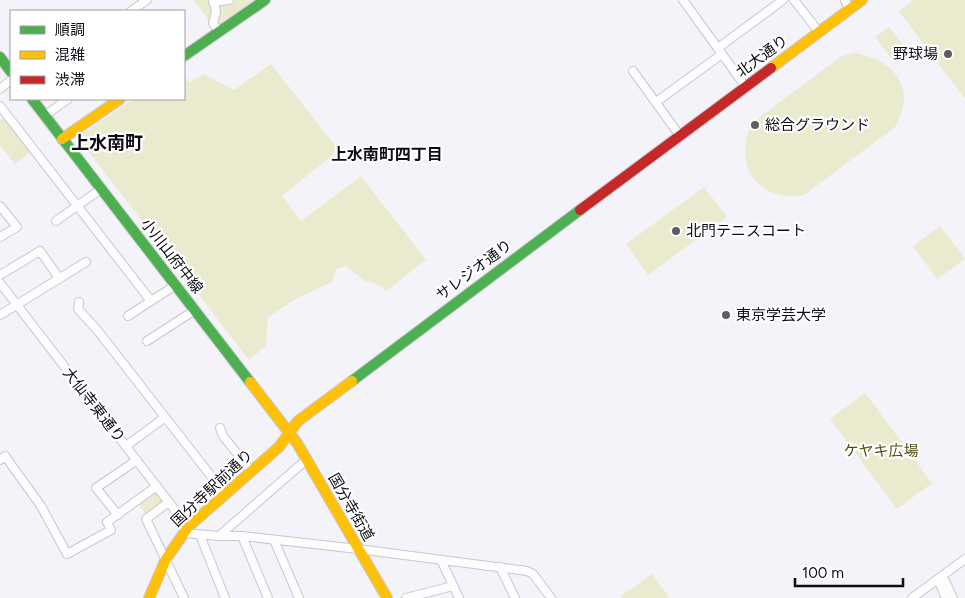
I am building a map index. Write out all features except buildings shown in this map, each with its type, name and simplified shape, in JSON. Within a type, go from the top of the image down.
[{"type":"street","points":[[133,10],[147,0]]},
{"type":"street","points":[[219,32],[213,23],[216,12],[214,1],[229,0]]},
{"type":"street","points":[[185,55],[265,0]]},
{"type":"street","points":[[683,0],[746,86]]},
{"type":"street","points":[[656,102],[783,0]]},
{"type":"street","points":[[794,0],[819,32]]},
{"type":"street","name":"北大通り","points":[[680,136],[819,32],[847,5],[862,0]]},
{"type":"street","points":[[0,57],[10,71]]},
{"type":"street","points":[[633,71],[680,136]]},
{"type":"street","points":[[0,89],[10,81]]},
{"type":"street","name":"小川山府中線","points":[[33,100],[289,432]]},
{"type":"street","points":[[44,116],[67,100]]},
{"type":"street","points":[[62,139],[119,100]]},
{"type":"street","points":[[0,106],[151,301]]},
{"type":"street","name":"サレジオ通り","points":[[289,432],[298,421],[680,136]]},
{"type":"street","points":[[56,221],[101,189]]},
{"type":"street","points":[[0,206],[17,227],[0,237]]},
{"type":"street","points":[[0,275],[40,251],[59,278]]},
{"type":"street","points":[[0,315],[86,262]]},
{"type":"street","name":"大仙寺東通り","points":[[0,282],[157,486],[186,530]]},
{"type":"street","points":[[128,316],[176,285]]},
{"type":"street","points":[[78,302],[78,309],[94,325],[164,418],[225,494]]},
{"type":"street","points":[[147,341],[195,310]]},
{"type":"street","points":[[126,446],[164,418]]},
{"type":"street","points":[[220,428],[223,436],[252,472]]},
{"type":"street","name":"国分寺街道","points":[[289,432],[387,598]]},
{"type":"street","name":"国分寺駅前通り","points":[[149,598],[166,560],[186,530],[279,447],[289,432]]},
{"type":"street","points":[[0,460],[5,456],[23,480],[41,506],[67,554],[111,530],[107,522],[157,486]]},
{"type":"street","points":[[118,515],[96,488],[136,460]]},
{"type":"street","points":[[220,536],[306,460]]},
{"type":"street","points":[[169,502],[146,519],[184,598]]},
{"type":"street","points":[[186,530],[200,534],[242,536],[500,567],[533,574],[552,598]]},
{"type":"street","points":[[200,534],[225,598]]},
{"type":"street","points":[[242,536],[268,598]]},
{"type":"street","points":[[274,540],[298,598]]},
{"type":"street","points":[[912,598],[965,559]]},
{"type":"street","points":[[441,560],[459,598]]},
{"type":"street","points":[[500,567],[515,598]]},
{"type":"street","points":[[940,578],[940,584],[946,598]]},
{"type":"street","points":[[940,578],[945,581],[953,598]]},
{"type":"street","points":[[406,598],[453,586]]},
{"type":"green space","points":[[194,0],[254,0],[214,28]]},
{"type":"green space","name":"野球場","points":[[913,0],[965,0],[964,98],[899,11]]},
{"type":"green space","points":[[889,27],[910,54],[896,64],[875,37]]},
{"type":"green space","points":[[856,53],[882,63],[892,70],[899,79],[903,89],[904,101],[895,127],[804,195],[788,196],[774,193],[762,187],[753,178],[745,153],[752,123],[842,56]]},
{"type":"green space","points":[[271,64],[336,147],[333,155],[282,196],[301,221],[361,176],[426,260],[386,291],[373,282],[365,281],[346,266],[336,269],[332,282],[297,298],[268,317],[266,346],[249,360],[82,143],[83,133],[132,100],[185,100],[185,76],[190,83],[203,74],[234,90]]},
{"type":"green space","points":[[4,117],[31,151],[15,164],[0,145],[0,121]]},
{"type":"green space","name":"北門テニスコート","points":[[704,187],[727,217],[648,275],[626,244]]},
{"type":"green space","points":[[940,226],[965,259],[937,279],[913,246]]},
{"type":"green space","name":"ケヤキ広場","points":[[865,393],[932,483],[897,509],[830,419]]},
{"type":"green space","points":[[153,493],[158,494],[163,501],[162,504],[146,515],[138,503]]},
{"type":"green space","points":[[652,574],[670,598],[622,598],[621,596]]},
{"type":"traffic: fast","points":[[185,55],[265,0]]},
{"type":"traffic: fast","points":[[0,57],[10,71]]},
{"type":"traffic: fast","points":[[33,100],[250,382]]},
{"type":"traffic: fast","points":[[352,381],[580,210]]},
{"type":"traffic: slow","points":[[771,68],[862,0]]},
{"type":"traffic: slow","points":[[62,139],[119,100]]},
{"type":"traffic: slow","points":[[149,598],[166,559],[188,527],[279,447],[298,421],[352,381]]},
{"type":"traffic: slow","points":[[250,382],[297,443],[387,598]]},
{"type":"traffic: jam","points":[[580,210],[771,68]]},
{"type":"place","name":"野球場","points":[[948,54]]},
{"type":"place","name":"総合グラウンド","points":[[755,125]]},
{"type":"place","name":"北門テニスコート","points":[[676,231]]},
{"type":"place","name":"東京学芸大学","points":[[726,315]]},
{"type":"district","name":"上水南町","points":[[107,143]]},
{"type":"district","name":"上水南町四丁目","points":[[387,154]]}]
